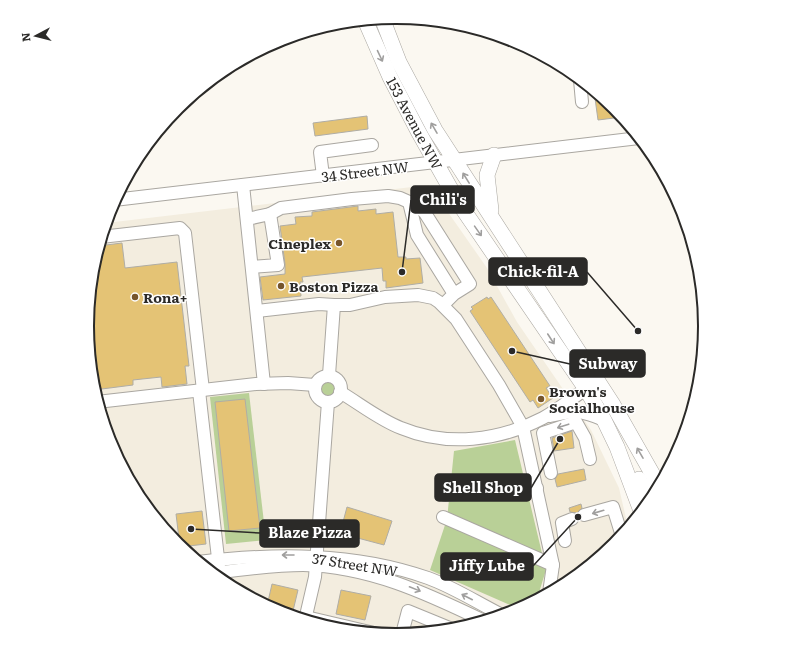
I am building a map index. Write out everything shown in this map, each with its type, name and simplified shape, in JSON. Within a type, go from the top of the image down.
[{"type":"main road","name":"153 Avenue NW","points":[[385,25],[399,62],[435,130],[619,416],[655,481]]},
{"type":"main road","name":"153 Avenue NW","points":[[368,26],[390,77],[458,202],[586,389],[604,420],[617,447],[639,505]]},
{"type":"main road","points":[[492,219],[486,178],[494,155]]},
{"type":"main road","points":[[617,447],[641,482],[647,494]]},
{"type":"street","points":[[581,87],[582,102]]},
{"type":"street","name":"34 Street NW","points":[[121,199],[455,161],[632,139]]},
{"type":"street","points":[[323,176],[320,152],[372,144]]},
{"type":"street","points":[[243,185],[264,384]]},
{"type":"street","points":[[247,219],[270,214],[281,208],[352,199],[388,196],[400,198],[418,206],[425,213],[470,284],[454,294],[443,305]]},
{"type":"street","points":[[409,202],[417,235],[454,294]]},
{"type":"street","points":[[252,267],[278,265],[270,214]]},
{"type":"street","points":[[108,236],[180,228],[185,233],[218,560],[217,569]]},
{"type":"street","points":[[257,311],[319,304],[350,305],[374,298],[410,294],[429,297],[443,305],[456,319],[483,359],[523,427],[553,565],[550,585]]},
{"type":"street","points":[[329,376],[334,305]]},
{"type":"street","points":[[329,376],[337,379],[340,384],[340,392],[335,400],[328,402],[319,398],[315,390],[315,385],[320,378],[329,376]]},
{"type":"street","points":[[103,401],[264,384],[288,383],[315,385]]},
{"type":"street","points":[[543,418],[586,389],[605,402],[619,416]]},
{"type":"street","points":[[340,392],[400,428],[433,437],[468,440],[496,435],[523,427],[543,418],[570,411],[586,412],[604,420]]},
{"type":"street","points":[[307,615],[316,561],[328,402]]},
{"type":"street","points":[[551,473],[543,433],[565,425],[576,422],[585,438],[590,459]]},
{"type":"street","points":[[445,495],[536,488]]},
{"type":"street","points":[[584,516],[613,507],[620,529]]},
{"type":"street","points":[[443,517],[553,565]]},
{"type":"street","points":[[565,541],[562,523],[572,519]]},
{"type":"street","name":"37 Street NW","points":[[206,561],[267,556],[380,565],[416,574],[495,611]]},
{"type":"street","name":"37 Street NW","points":[[221,572],[316,561],[395,581],[437,598],[476,617]]},
{"type":"street","points":[[404,628],[408,611],[439,624]]},
{"type":"shaded area","points":[[429,185],[487,268],[517,322],[591,430],[619,488],[627,521],[595,553],[579,566],[546,588],[493,612],[454,622],[396,628],[337,622],[298,612],[244,588],[196,553],[168,525],[144,494],[116,442],[99,385],[94,346],[94,306],[96,287],[99,267],[112,222]]},
{"type":"green space","points":[[328,381],[334,383],[336,389],[334,395],[328,397],[322,395],[320,389],[322,383]]},
{"type":"green space","points":[[249,393],[266,540],[226,544],[210,397]]},
{"type":"green space","points":[[515,440],[546,570],[539,592],[510,605],[430,570],[447,519],[454,451]]},
{"type":"building","points":[[595,99],[615,118],[598,120]]},
{"type":"building","points":[[367,116],[368,129],[315,136],[313,123]]},
{"type":"building","name":"Cineplex","points":[[358,206],[358,211],[376,209],[376,214],[393,212],[398,257],[406,257],[406,259],[420,258],[423,283],[386,288],[386,281],[383,281],[382,268],[302,277],[303,282],[300,282],[301,296],[263,300],[260,277],[285,274],[280,226],[296,224],[295,217],[312,216],[312,212]]},
{"type":"building","name":"Rona+","points":[[122,243],[125,268],[177,262],[189,366],[185,366],[187,384],[162,387],[161,377],[133,380],[133,385],[100,389],[94,346],[94,306],[99,267],[105,245]]},
{"type":"building","points":[[487,297],[488,299],[491,297],[550,386],[546,388],[553,398],[538,408],[533,400],[530,402],[470,311],[473,309],[471,307]]},
{"type":"building","points":[[245,399],[260,528],[229,531],[215,402]]},
{"type":"building","points":[[572,431],[574,448],[554,451],[552,438]]},
{"type":"building","points":[[584,469],[586,480],[557,487],[555,479],[558,474]]},
{"type":"building","points":[[581,504],[582,508],[577,513],[570,512],[569,508]]},
{"type":"building","points":[[347,507],[392,521],[384,545],[335,532],[338,521],[343,522]]},
{"type":"building","points":[[202,511],[206,544],[188,546],[182,540],[179,536],[176,514]]},
{"type":"building","points":[[272,584],[298,590],[293,610],[268,600]]},
{"type":"building","points":[[341,590],[371,596],[365,620],[336,614]]},
{"type":"place","name":"Cineplex","points":[[339,243]]},
{"type":"place","name":"Chili's","points":[[402,272]]},
{"type":"place","name":"Boston Pizza","points":[[281,286]]},
{"type":"place","name":"Rona+","points":[[135,297]]},
{"type":"place","name":"Chick-fil-A","points":[[638,331]]},
{"type":"place","name":"Subway","points":[[512,351]]},
{"type":"place","name":"Brown's Socialhouse","points":[[541,399]]},
{"type":"place","name":"Shell Shop","points":[[560,439]]},
{"type":"place","name":"Jiffy Lube","points":[[578,517]]},
{"type":"place","name":"Blaze Pizza","points":[[191,529]]}]
